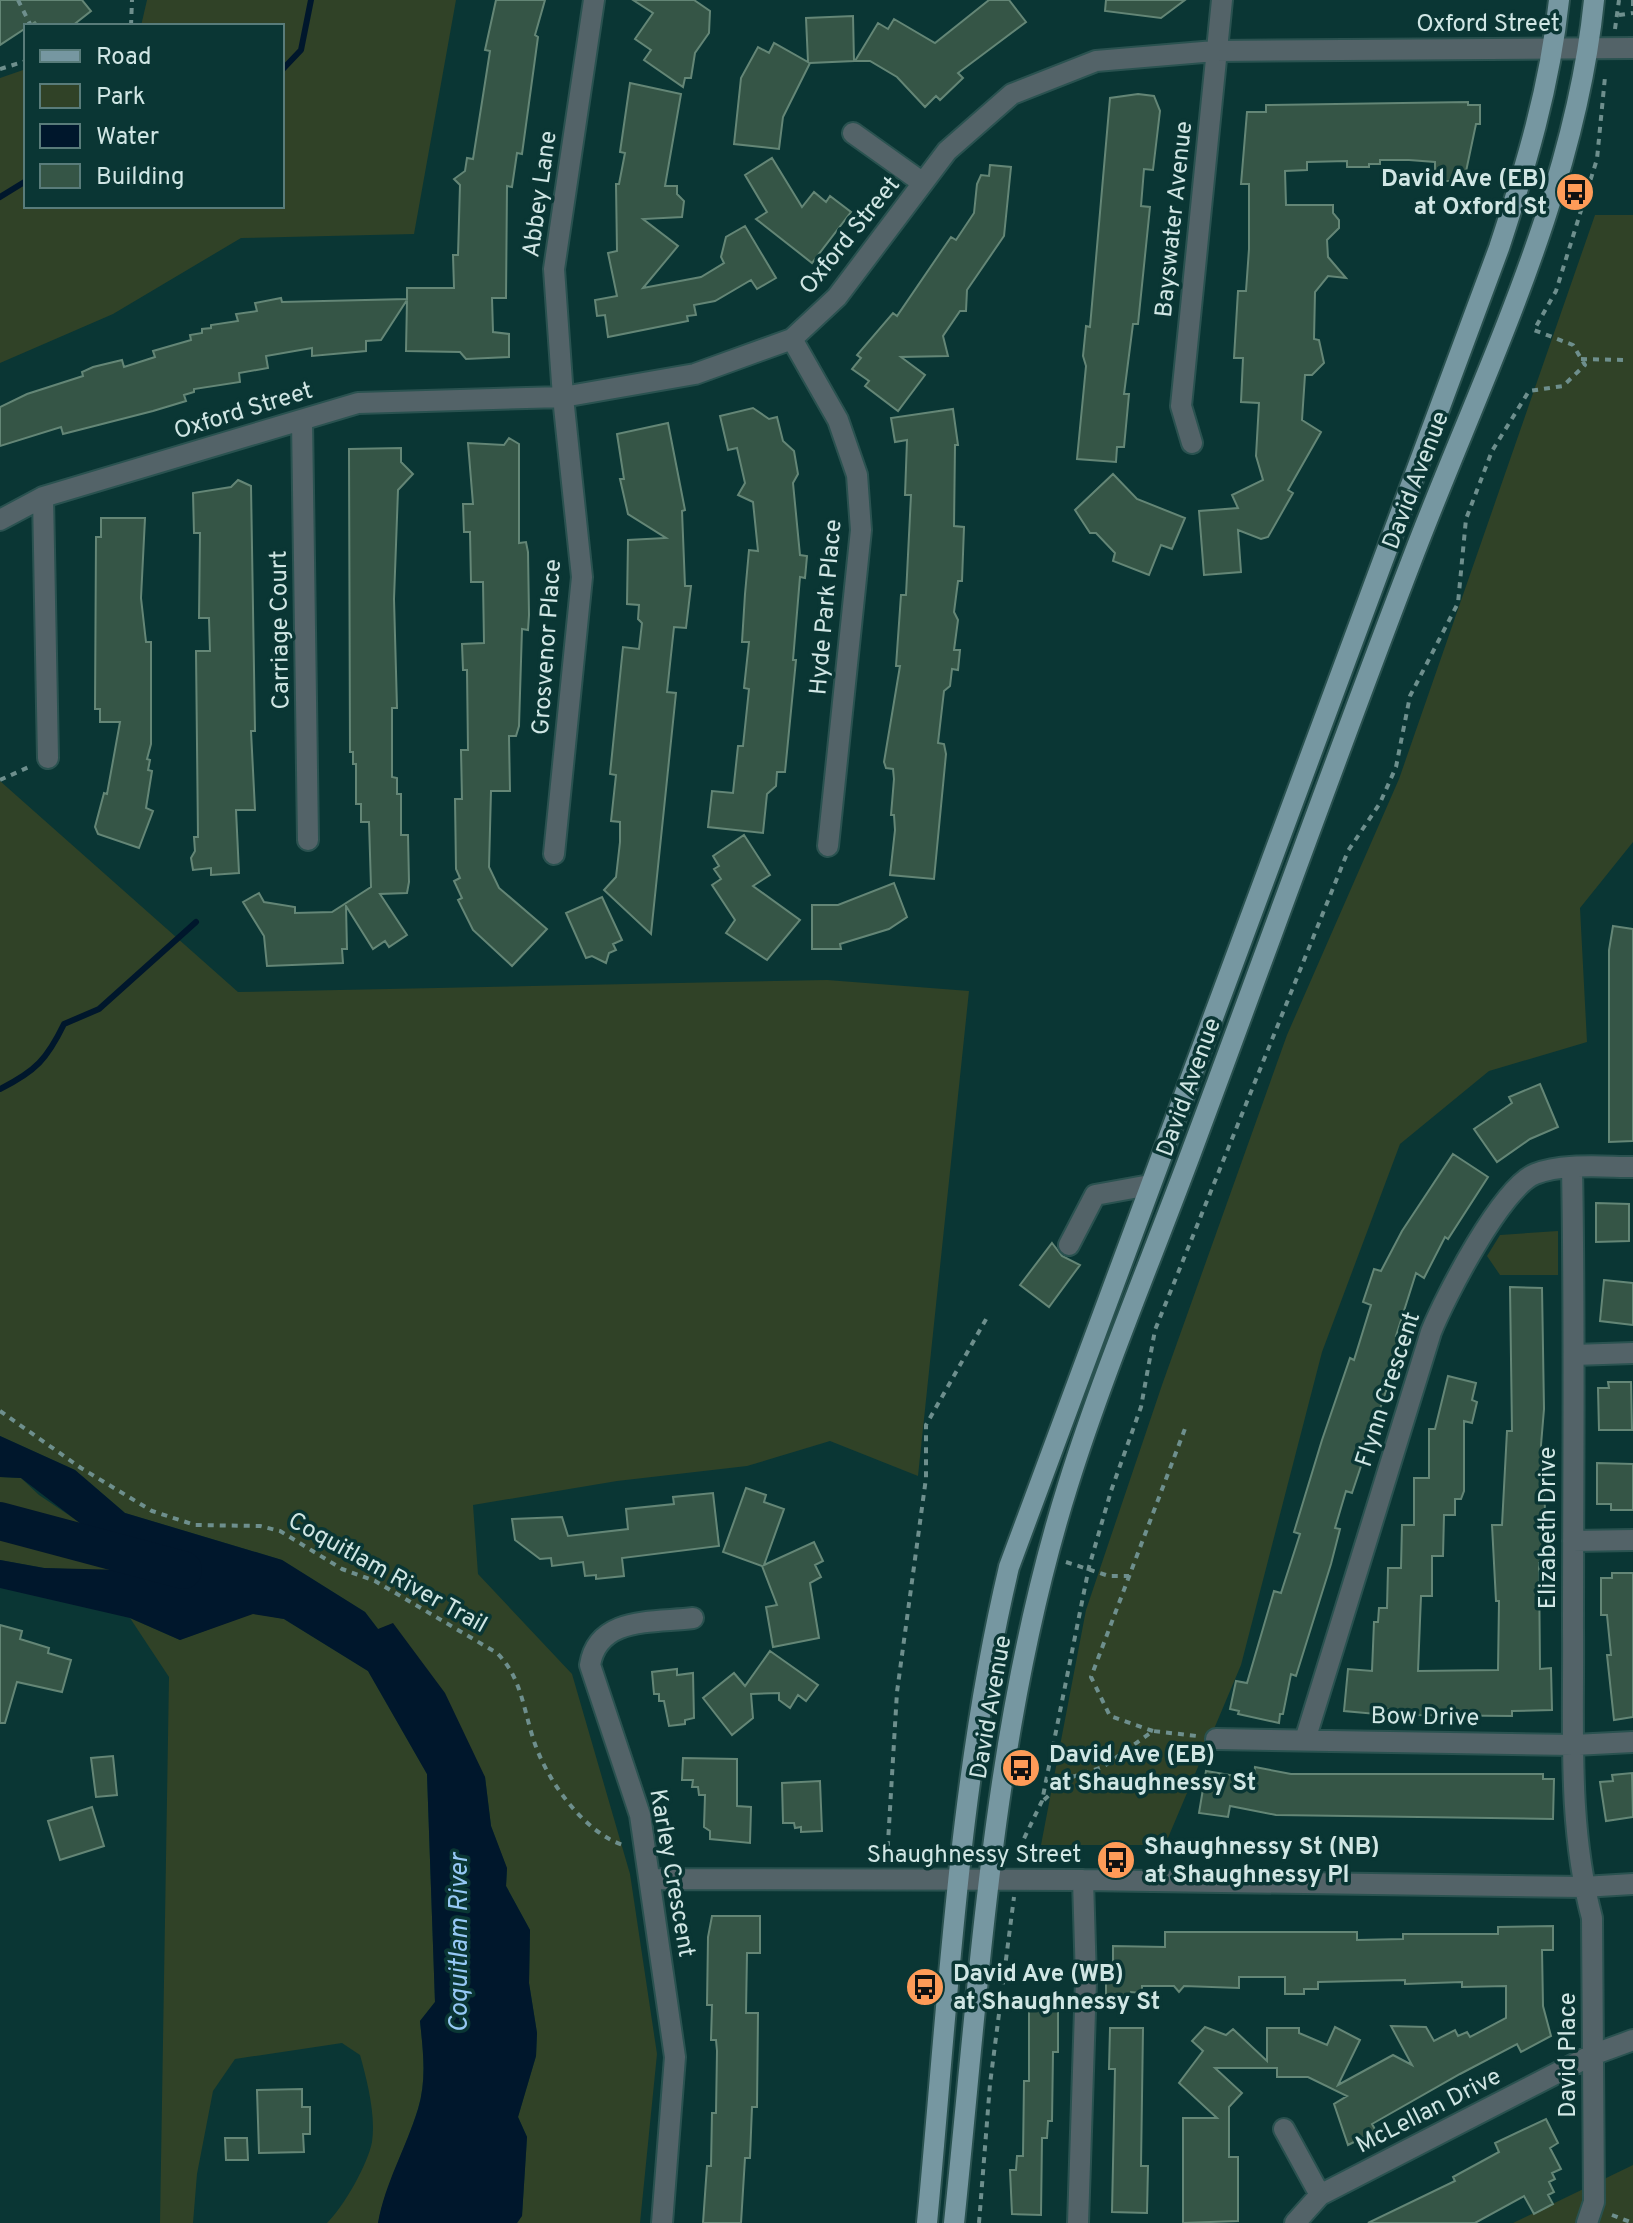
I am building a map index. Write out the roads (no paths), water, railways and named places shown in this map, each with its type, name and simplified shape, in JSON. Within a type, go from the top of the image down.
[{"type":"main road","name":"David Avenue","points":[[927,2223],[960,1879],[987,1660],[1009,1567],[1499,248],[1533,143],[1554,48],[1559,0]]},
{"type":"main road","name":"David Avenue","points":[[954,2223],[989,1880],[1023,1657],[1068,1484],[1413,556],[1530,258],[1567,147],[1589,48],[1594,0]]},
{"type":"street","name":"Abbey Lane","points":[[563,397],[554,269],[594,0]]},
{"type":"street","name":"Bayswater Avenue","points":[[1192,443],[1181,406],[1222,0]]},
{"type":"street","name":"Oxford Street","points":[[0,520],[43,497],[358,403],[563,397],[695,374],[792,339],[837,297],[947,151],[1012,94],[1096,61],[1215,51],[1633,48]]},
{"type":"street","points":[[853,133],[923,183]]},
{"type":"street","name":"Hyde Park Place","points":[[792,339],[838,420],[857,475],[861,530],[828,846]]},
{"type":"street","name":"Grosvenor Place","points":[[554,854],[582,577],[563,397]]},
{"type":"street","name":"Carriage Court","points":[[302,420],[308,840]]},
{"type":"street","points":[[43,497],[48,758]]},
{"type":"street","name":"Flynn Crescent","points":[[1305,1740],[1441,1308],[1517,1185],[1537,1172],[1633,1167]]},
{"type":"street","name":"Elizabeth Drive","points":[[1572,1168],[1574,1745],[1577,1845],[1583,1887]]},
{"type":"street","points":[[1069,1245],[1095,1195],[1150,1185]]},
{"type":"street","points":[[1574,1355],[1633,1353]]},
{"type":"street","points":[[1573,1541],[1633,1540]]},
{"type":"street","name":"Karley Crescent","points":[[662,2223],[675,2057],[634,1790],[590,1665],[595,1645],[611,1629],[693,1618]]},
{"type":"street","name":"Bow Drive","points":[[1216,1739],[1574,1745],[1633,1742]]},
{"type":"street","name":"Shaughnessy Street","points":[[650,1879],[1083,1880],[1583,1887],[1633,1884]]},
{"type":"street","points":[[1078,2223],[1086,1980],[1083,1880]]},
{"type":"street","name":"David Place","points":[[1583,1887],[1592,1918],[1594,2202],[1587,2223]]},
{"type":"street","name":"McLellan Drive","points":[[1295,2223],[1320,2195],[1592,2055],[1633,2040]]},
{"type":"street","points":[[1284,2129],[1320,2195]]},
{"type":"water","points":[[0,1436],[75,1470],[125,1513],[282,1560],[365,1612],[378,1629],[393,1623],[445,1693],[485,1777],[491,1826],[507,1868],[506,1886],[530,1930],[529,1983],[537,2033],[536,2056],[518,2117],[527,2137],[522,2216],[517,2223],[378,2223],[421,2098],[423,2054],[420,2021],[435,2002],[427,1774],[368,1671],[284,1619],[253,1614],[180,1640],[130,1618],[0,1588],[0,1560],[44,1568],[124,1570],[132,1564],[136,1547],[94,1534],[21,1478],[0,1477]]},
{"type":"waterway","points":[[284,68],[301,50],[311,0]]},
{"type":"waterway","points":[[0,197],[24,182]]},
{"type":"waterway","points":[[0,1089],[39,1063],[64,1024],[99,1009],[196,922]]},
{"type":"waterway","name":"Coquitlam River","points":[[0,1521],[183,1570]]},
{"type":"place","name":"David Ave (EB) at Oxford St","points":[[1575,192]]},
{"type":"place","name":"David Ave (EB) at Shaughnessy St","points":[[1021,1768]]},
{"type":"place","name":"Shaughnessy St (NB) at Shaughnessy Pl","points":[[1116,1860]]},
{"type":"place","name":"David Ave (WB) at Shaughnessy St","points":[[925,1987]]}]
